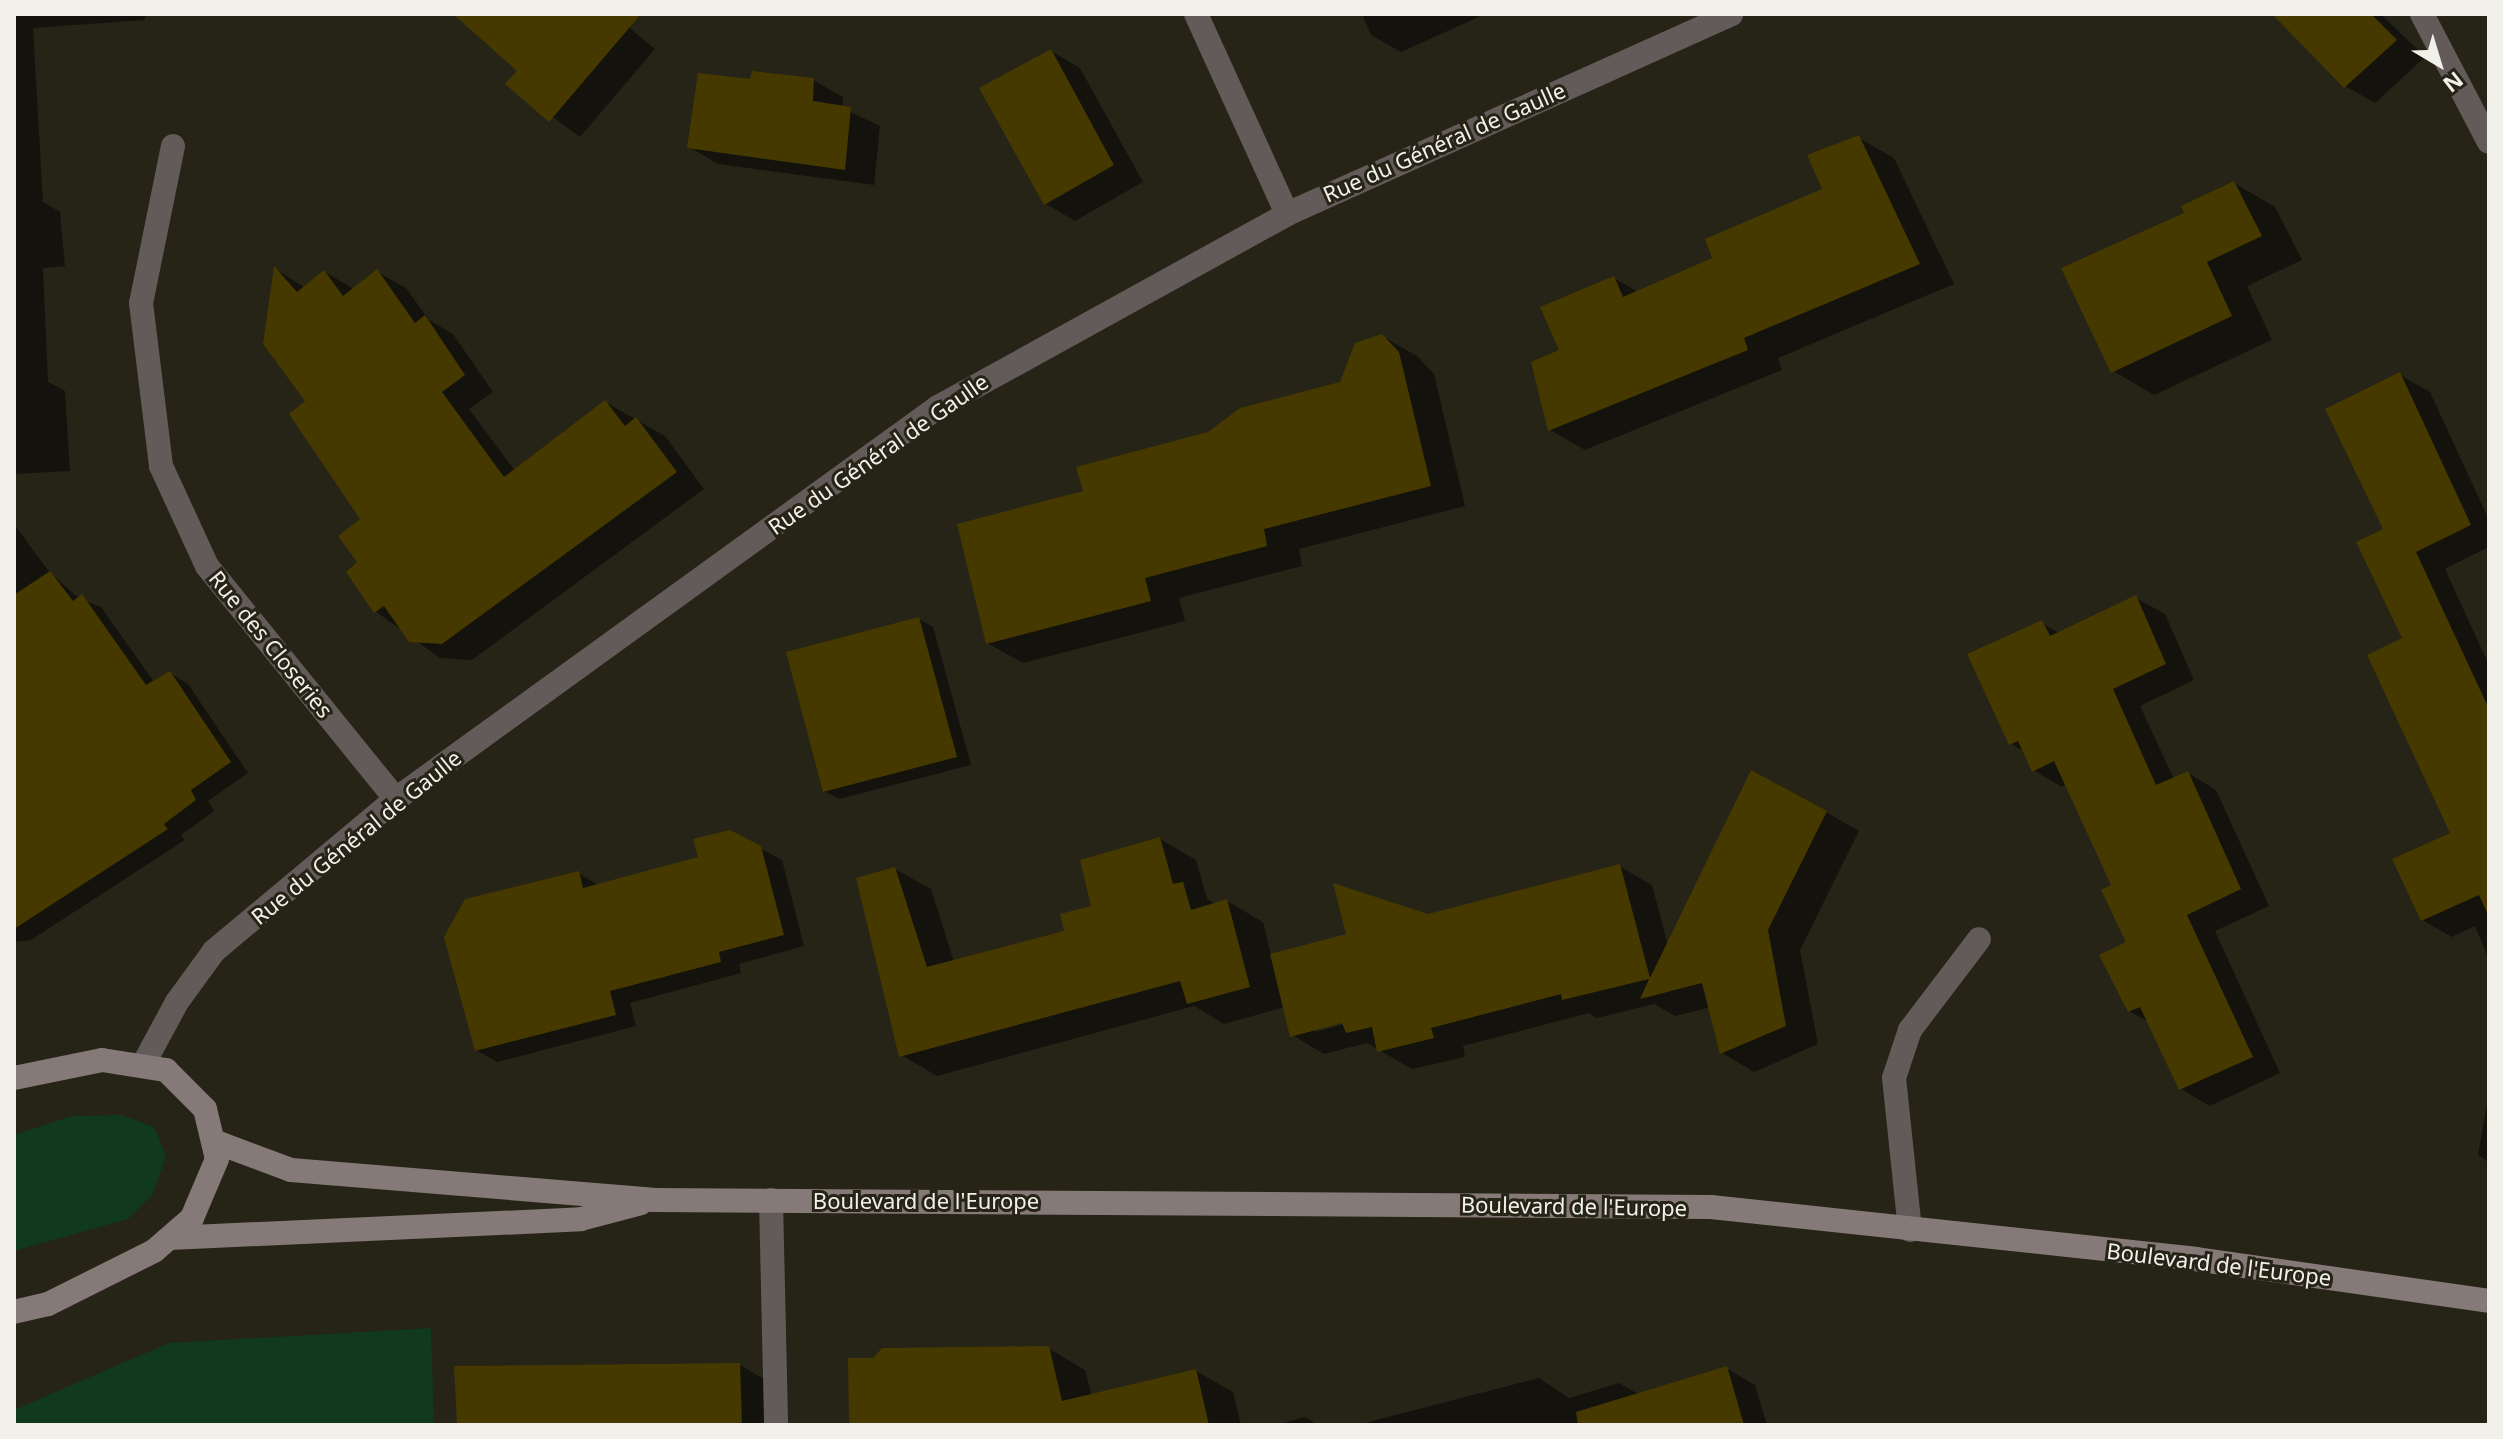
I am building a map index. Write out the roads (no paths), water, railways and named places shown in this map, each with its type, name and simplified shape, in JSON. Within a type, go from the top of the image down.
[{"type":"street","points":[[1196,14],[1287,214]]},
{"type":"street","name":"Rue du Général de Gaulle","points":[[144,1063],[177,1002],[214,951],[396,799],[973,384],[1287,214],[1731,14]]},
{"type":"street","points":[[2422,14],[2489,142]]},
{"type":"street","name":"Rue des Closeries","points":[[173,146],[141,303],[161,466],[207,566],[396,799]]},
{"type":"street","points":[[1910,1230],[1894,1078],[1910,1030],[1979,939]]},
{"type":"street","points":[[14,1078],[102,1060],[144,1063],[166,1070],[188,1088],[205,1109],[216,1142],[210,1185],[192,1218],[170,1238],[102,1279],[48,1304],[14,1312]]},
{"type":"street","name":"Boulevard de l'Europe","points":[[216,1142],[291,1170],[653,1200],[1698,1207],[2195,1259],[2489,1301]]},
{"type":"street","name":"Boulevard de l'Europe","points":[[170,1238],[581,1219],[653,1200]]},
{"type":"street","points":[[771,1200],[776,1425]]}]
